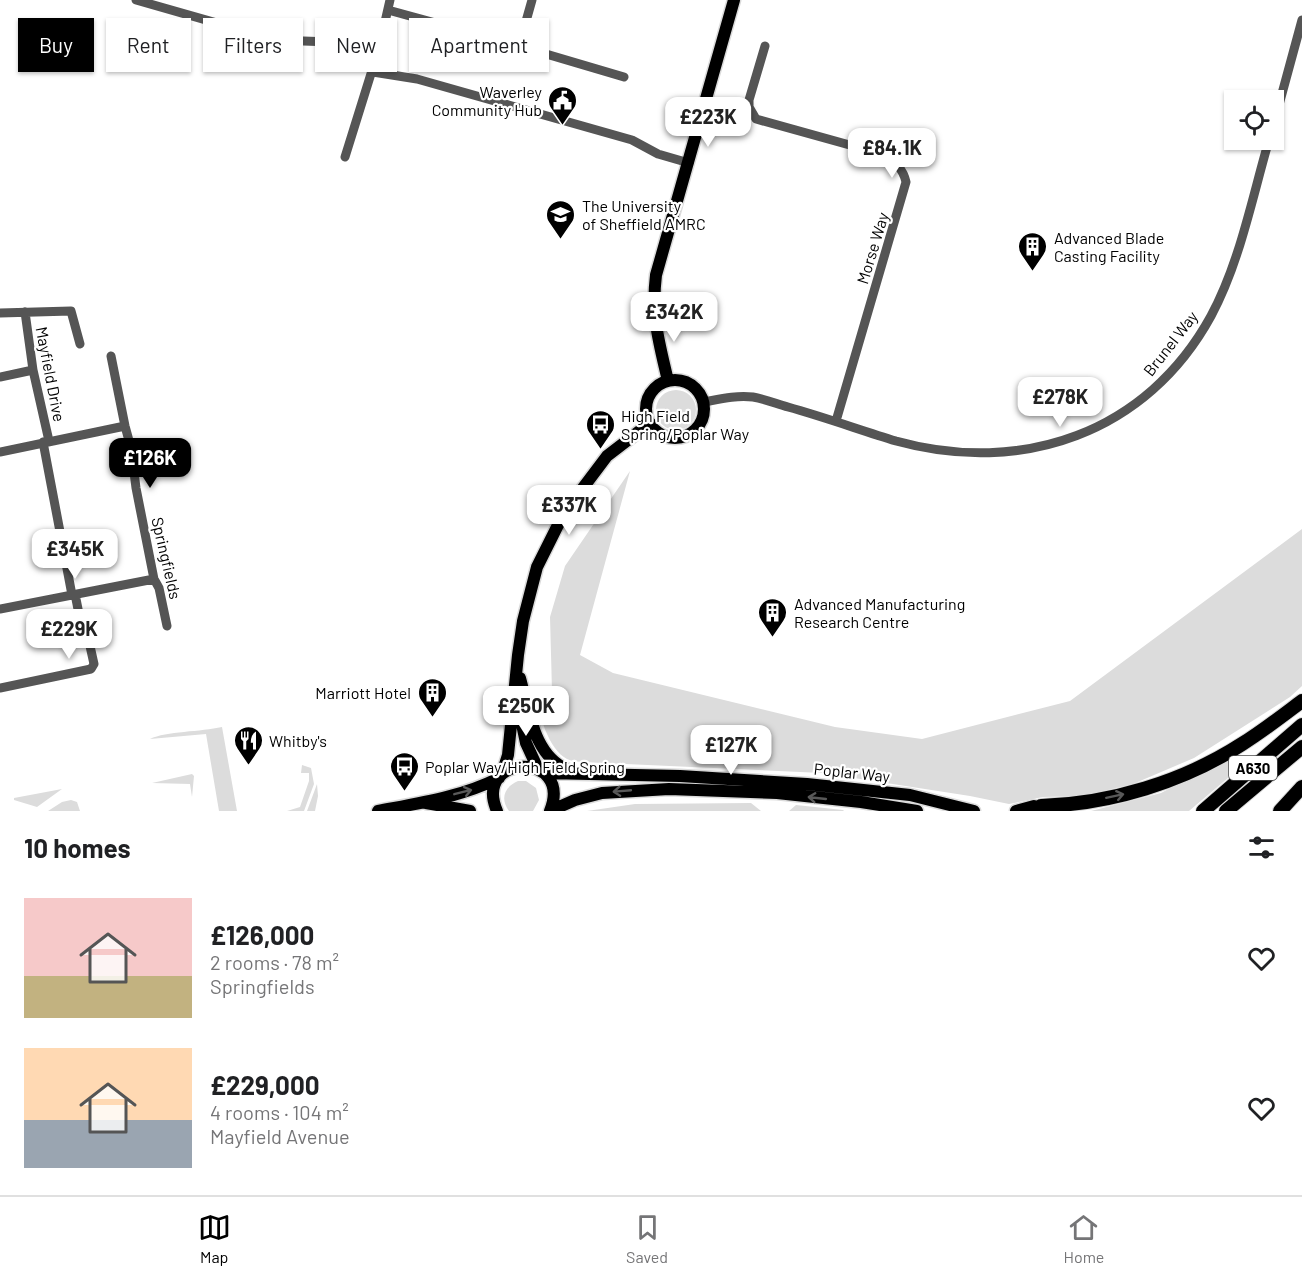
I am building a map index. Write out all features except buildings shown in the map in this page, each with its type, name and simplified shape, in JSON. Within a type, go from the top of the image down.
[{"type":"highway","points":[[1046,809],[1124,795],[1195,769],[1240,745],[1302,701]]},
{"type":"highway","name":"A630","points":[[1203,811],[1302,726]]},
{"type":"highway","name":"A630","points":[[1226,811],[1302,747]]},
{"type":"highway","points":[[1280,811],[1302,787]]},
{"type":"main road","points":[[668,381],[655,326],[656,275],[734,0]]},
{"type":"main road","points":[[668,381],[686,382],[694,387],[704,402],[702,421],[696,429],[685,436],[663,435],[650,423],[646,406],[649,398],[660,384],[668,381]]},
{"type":"main road","points":[[497,811],[493,791],[508,755],[523,621],[537,567],[564,513],[607,456],[650,423]]},
{"type":"main road","points":[[517,665],[537,739],[548,756],[561,768],[581,774]]},
{"type":"main road","points":[[516,692],[526,743],[541,771]]},
{"type":"main road","name":"Poplar Way","points":[[378,811],[425,803],[475,789],[517,766],[524,765],[541,771],[581,774],[680,776],[807,784],[910,795],[974,811]]},
{"type":"main road","name":"Poplar Way","points":[[541,771],[549,779],[554,794],[550,811]]},
{"type":"main road","name":"Poplar Way","points":[[550,811],[575,800],[602,793],[669,789],[777,793],[917,811]]},
{"type":"main road","name":"Poplar Way","points":[[425,803],[470,811]]},
{"type":"main road","points":[[1016,811],[1027,806],[1046,809]]},
{"type":"street","points":[[136,0],[276,40],[315,41]]},
{"type":"street","points":[[386,18],[390,0]]},
{"type":"street","points":[[527,18],[532,0]]},
{"type":"street","points":[[388,10],[418,18]]},
{"type":"street","points":[[1283,90],[1302,20]]},
{"type":"street","name":"Morse Way","points":[[765,46],[749,100],[749,107],[756,119],[882,154],[893,160],[905,174],[906,182],[836,420]]},
{"type":"street","points":[[549,54],[624,77]]},
{"type":"street","points":[[345,157],[373,72],[417,79],[632,140],[658,154],[689,163]]},
{"type":"street","name":"Brunel Way","points":[[704,402],[732,396],[754,397],[836,420],[896,441],[959,453],[995,454],[1055,444],[1081,435],[1122,412],[1163,380],[1197,338],[1211,315],[1229,273],[1266,150]]},
{"type":"street","points":[[0,313],[71,311],[80,344]]},
{"type":"street","name":"Mayfield Drive","points":[[0,688],[91,669],[94,664],[74,594],[33,370],[25,312]]},
{"type":"street","name":"Springfields","points":[[111,356],[131,448],[136,488],[154,579],[159,588],[167,626]]},
{"type":"street","points":[[0,377],[33,370]]},
{"type":"street","points":[[0,452],[125,426]]},
{"type":"street","points":[[0,609],[154,579]]},
{"type":"shaded area","points":[[676,390],[690,396],[696,410],[690,424],[676,430],[662,424],[656,410],[662,396]]},
{"type":"shaded area","points":[[630,471],[580,655],[613,673],[835,727],[922,739],[1070,701],[1302,529],[1302,686],[1290,697],[1194,758],[1133,784],[1082,796],[1043,797],[1009,804],[822,773],[569,760],[560,754],[550,740],[535,696],[552,691],[550,617],[565,566]]},
{"type":"shaded area","points":[[222,727],[237,811],[219,811],[206,734],[150,739],[165,734]]},
{"type":"shaded area","points":[[1231,756],[1241,767],[1189,811],[1091,811],[1161,793]]},
{"type":"shaded area","points":[[302,765],[311,768],[314,784],[304,811],[287,811],[300,807],[309,781],[309,773],[301,773]]},
{"type":"shaded area","points":[[192,774],[194,776],[192,797],[190,784],[152,783]]},
{"type":"shaded area","points":[[518,781],[526,781],[536,788],[539,800],[533,811],[509,811],[506,807],[505,794],[509,787]]},
{"type":"shaded area","points":[[317,784],[318,796],[315,811],[307,811]]},
{"type":"shaded area","points":[[62,789],[37,807],[14,800],[14,798]]},
{"type":"shaded area","points":[[71,800],[77,802],[80,811],[48,811],[62,802]]},
{"type":"shaded area","points":[[751,803],[761,811],[587,811],[635,804]]},
{"type":"shaded area","points":[[796,805],[843,810],[844,811],[789,811]]},
{"type":"place","name":"Waverley Community Hub","points":[[563,126]]},
{"type":"place","name":"The University of Sheffield AMRC","points":[[561,240]]},
{"type":"place","name":"Advanced Blade Casting Facility","points":[[1033,272]]},
{"type":"place","name":"High Field Spring/Poplar Way","points":[[600,450]]},
{"type":"place","name":"Advanced Manufacturing Research Centre","points":[[773,638]]},
{"type":"place","name":"Marriott Hotel","points":[[432,718]]},
{"type":"place","name":"Whitby's","points":[[248,766]]},
{"type":"place","name":"Poplar Way/High Field Spring","points":[[404,792]]}]
